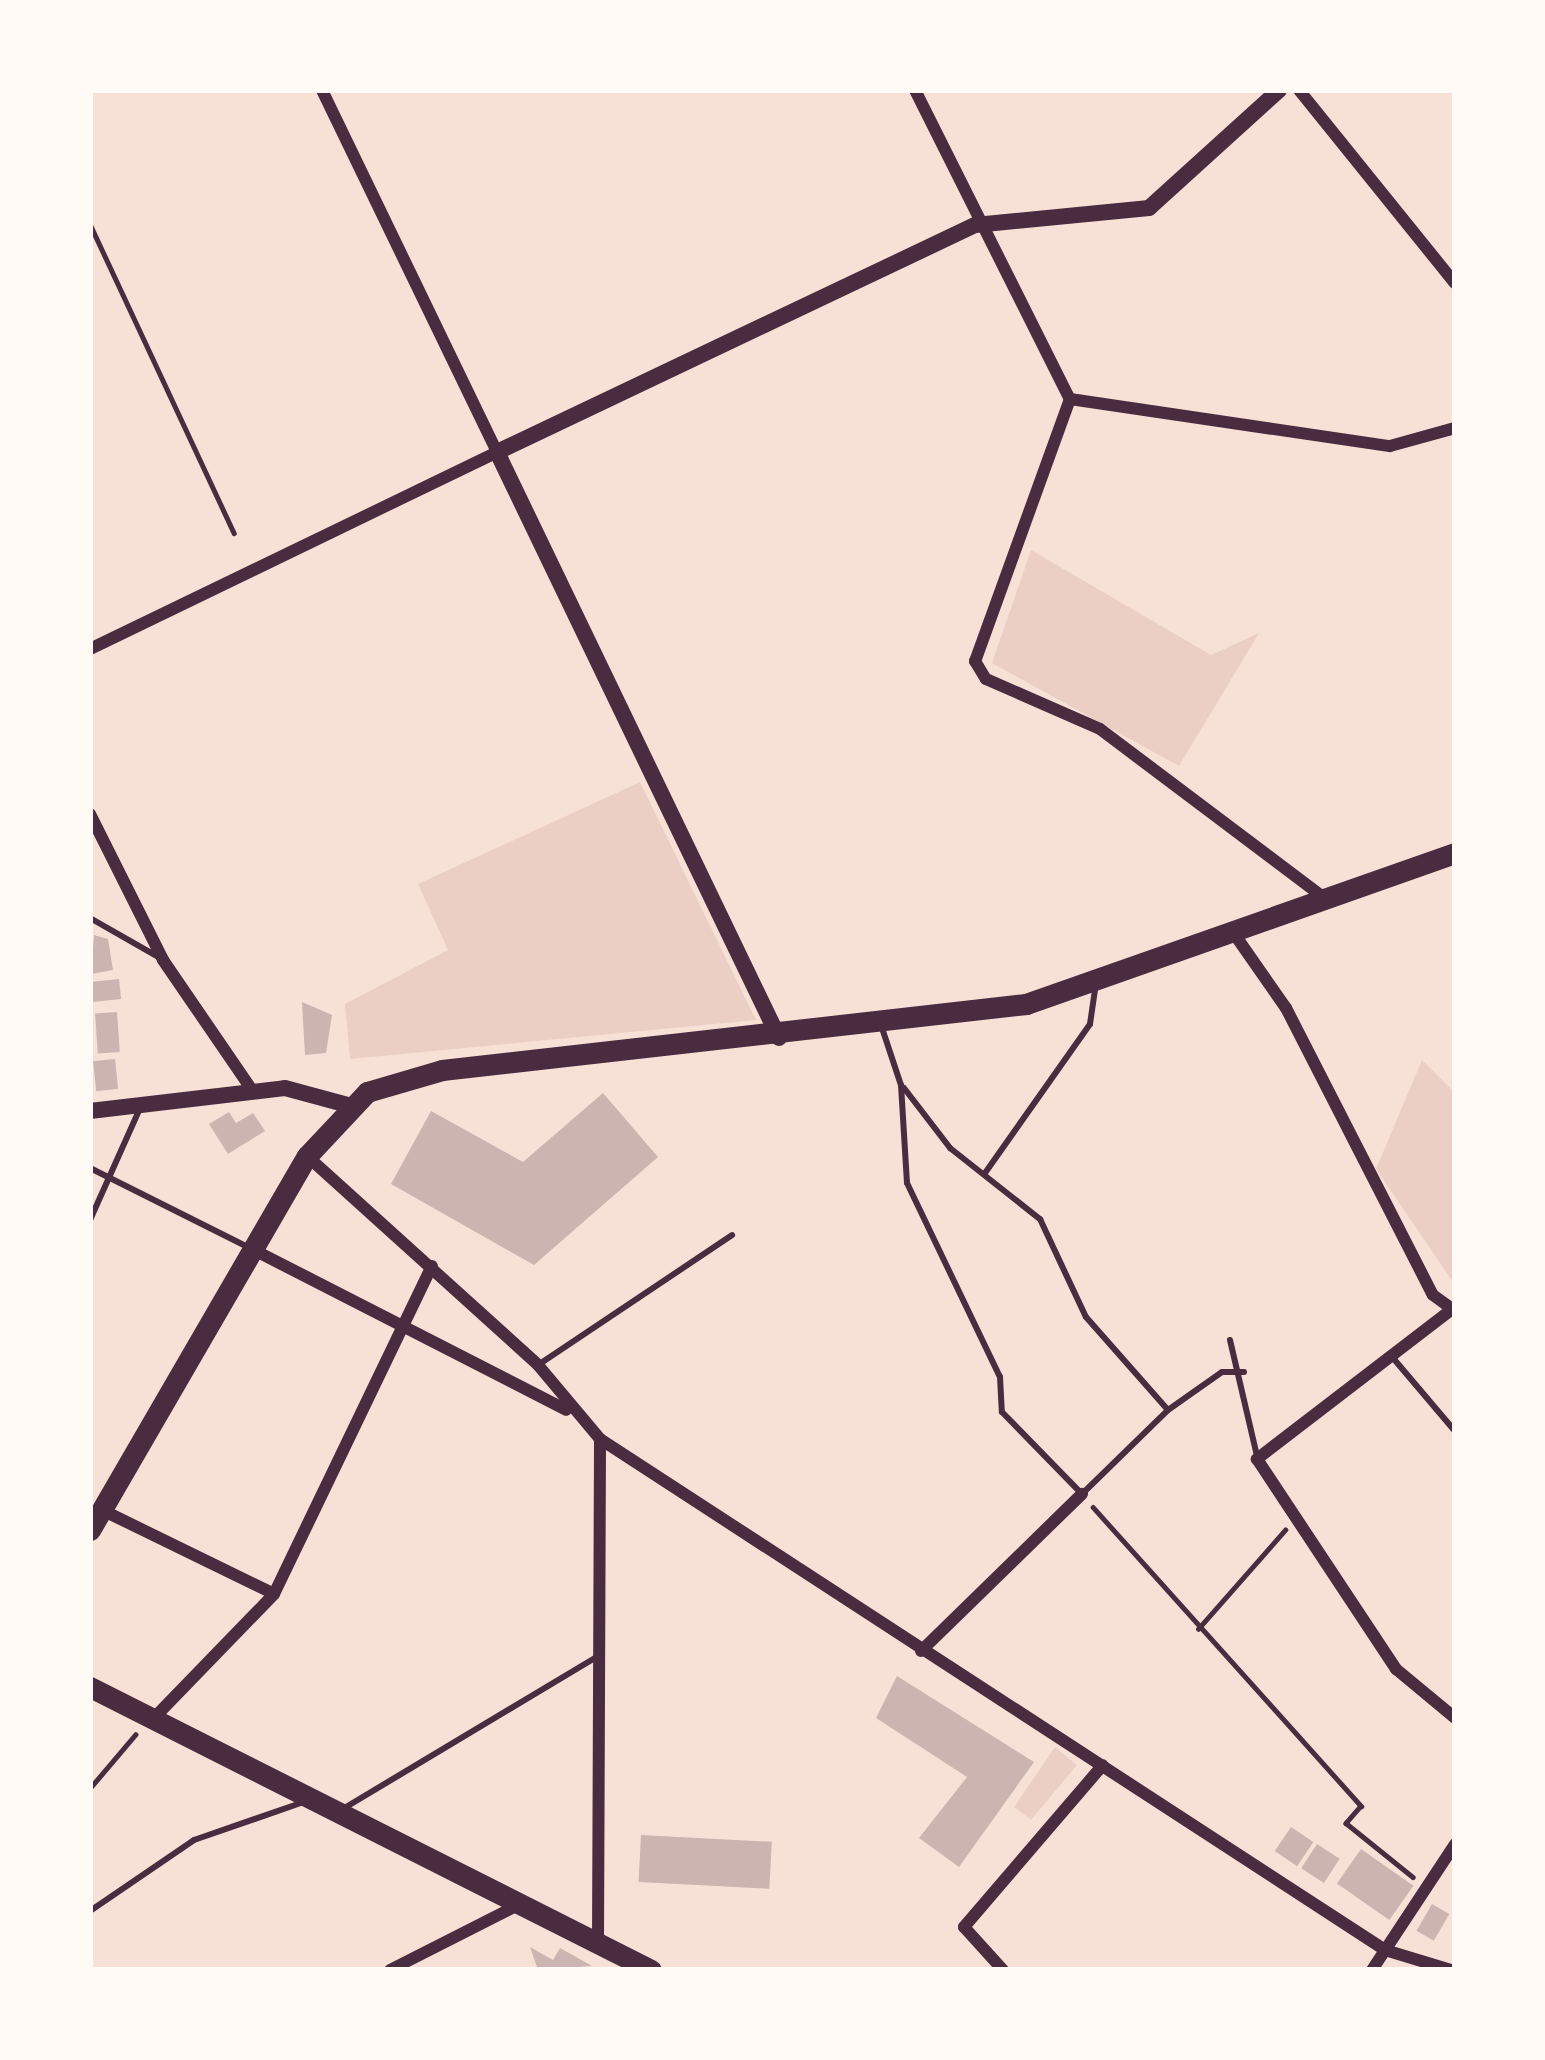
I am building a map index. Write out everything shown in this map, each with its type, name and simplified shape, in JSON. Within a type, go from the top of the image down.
[{"type":"main road","points":[[94,1515],[307,1156],[348,1105],[442,1070],[882,1028],[1096,983],[1455,853]]},
{"type":"main road","points":[[90,1688],[520,1904],[606,1955],[651,1970]]},
{"type":"street","points":[[322,90],[779,1038]]},
{"type":"street","points":[[915,90],[976,225],[1070,399],[975,661],[986,679],[1119,742],[1327,900]]},
{"type":"street","points":[[90,649],[976,225],[1149,208],[1279,90]]},
{"type":"street","points":[[1299,90],[1455,283]]},
{"type":"street","points":[[1070,399],[1390,446],[1455,428]]},
{"type":"street","points":[[90,814],[163,960],[253,1090]]},
{"type":"street","points":[[1235,935],[1453,1311],[1257,1459],[1291,1523],[1396,1669],[1455,1718]]},
{"type":"street","points":[[90,1111],[253,1090],[348,1105]]},
{"type":"street","points":[[307,1156],[538,1365],[568,1411]]},
{"type":"street","points":[[252,1249],[568,1411],[600,1439],[921,1651],[1385,1950],[1451,1970]]},
{"type":"street","points":[[153,1719],[274,1594],[432,1266]]},
{"type":"street","points":[[600,1439],[606,1955]]},
{"type":"street","points":[[921,1651],[1082,1494]]},
{"type":"street","points":[[94,1515],[274,1594]]},
{"type":"street","points":[[1004,1970],[964,1927],[1103,1766]]},
{"type":"street","points":[[1372,1970],[1455,1844]]},
{"type":"street","points":[[390,1970],[520,1904]]},
{"type":"lane","points":[[90,918],[163,960]]},
{"type":"lane","points":[[985,1174],[1090,1024],[1096,983]]},
{"type":"lane","points":[[882,1028],[902,1085],[907,1183],[1000,1377],[1002,1412],[1082,1494],[1168,1410],[1222,1372],[1244,1372]]},
{"type":"lane","points":[[902,1085],[985,1174],[1040,1220],[1086,1317],[1168,1410]]},
{"type":"lane","points":[[90,1220],[141,1104]]},
{"type":"lane","points":[[90,1168],[252,1249]]},
{"type":"lane","points":[[538,1365],[732,1235]]},
{"type":"lane","points":[[1230,1340],[1244,1372],[1257,1459]]},
{"type":"lane","points":[[1393,1358],[1455,1431]]},
{"type":"lane","points":[[340,1815],[602,1654]]},
{"type":"lane","points":[[90,1911],[194,1840],[310,1800]]},
{"type":"path","points":[[90,224],[234,533]]},
{"type":"path","points":[[1082,1494],[1198,1630],[1361,1806],[1346,1823],[1426,1887]]},
{"type":"path","points":[[1198,1630],[1291,1523]]},
{"type":"path","points":[[90,1788],[153,1719]]},
{"type":"shaded area","points":[[1031,550],[1211,655],[1259,633],[1179,766],[992,663]]},
{"type":"shaded area","points":[[640,782],[756,1020],[350,1059],[345,1004],[448,950],[418,884]]},
{"type":"shaded area","points":[[1422,1060],[1455,1093],[1455,1285],[1376,1169]]},
{"type":"shaded area","points":[[1055,1747],[1077,1765],[1031,1820],[1014,1807]]},
{"type":"building","points":[[94,935],[108,939],[113,970],[91,974]]},
{"type":"building","points":[[119,979],[121,999],[92,1002],[90,982]]},
{"type":"building","points":[[302,1002],[332,1015],[326,1053],[305,1055]]},
{"type":"building","points":[[117,1012],[120,1052],[98,1053],[95,1014]]},
{"type":"building","points":[[115,1059],[118,1089],[96,1091],[93,1061]]},
{"type":"building","points":[[603,1093],[658,1157],[534,1265],[391,1184],[431,1111],[523,1162]]},
{"type":"building","points":[[229,1112],[236,1123],[253,1113],[265,1131],[228,1154],[209,1124]]},
{"type":"building","points":[[897,1676],[1034,1762],[959,1867],[919,1838],[967,1777],[876,1718]]},
{"type":"building","points":[[1291,1827],[1313,1842],[1297,1866],[1275,1851]]},
{"type":"building","points":[[641,1835],[772,1842],[769,1889],[639,1882]]},
{"type":"building","points":[[1317,1844],[1340,1859],[1324,1883],[1301,1868]]},
{"type":"building","points":[[1361,1849],[1413,1886],[1389,1920],[1337,1883]]},
{"type":"building","points":[[1432,1904],[1449,1914],[1434,1941],[1416,1931]]},
{"type":"building","points":[[530,1947],[553,1960],[560,1948],[592,1966],[538,1970]]}]
